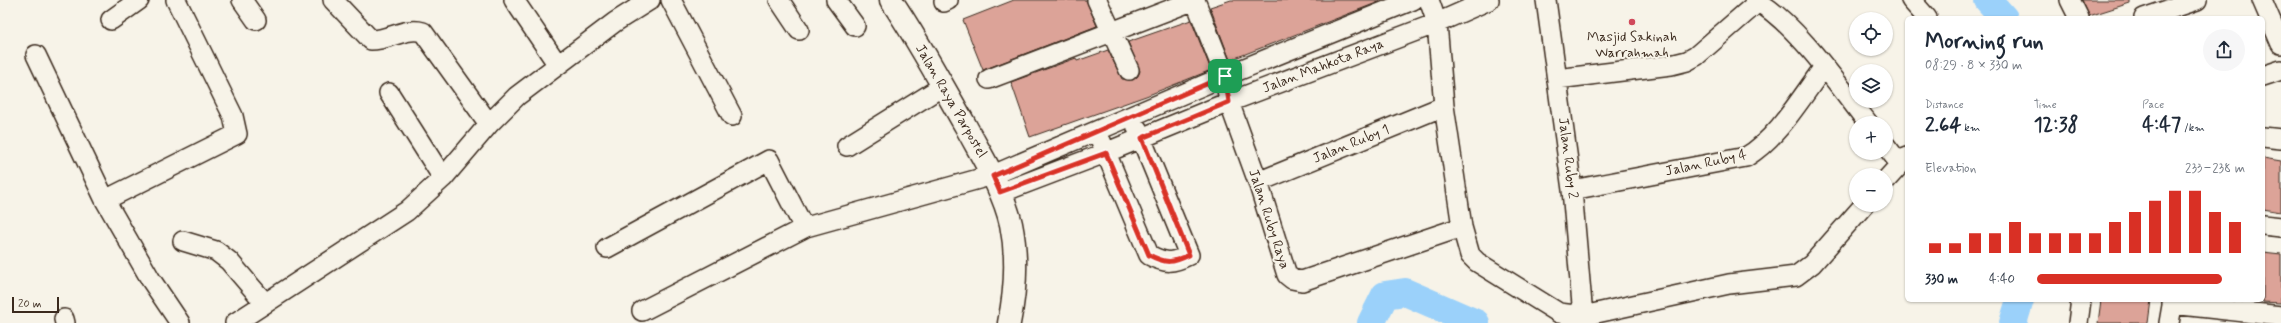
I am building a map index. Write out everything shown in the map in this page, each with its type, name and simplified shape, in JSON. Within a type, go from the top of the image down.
[{"type":"main road","name":"Jalan Raya Parpostel","points":[[891,0],[943,86],[996,184],[1010,223],[1015,254],[1015,295],[1010,323]]},
{"type":"street","points":[[111,20],[139,0]]},
{"type":"street","points":[[105,200],[237,134],[233,116],[176,0]]},
{"type":"street","points":[[242,0],[256,20]]},
{"type":"street","points":[[333,0],[371,40],[383,40],[414,30],[423,32],[489,124]]},
{"type":"street","points":[[514,0],[558,65]]},
{"type":"street","points":[[235,323],[407,211],[443,178],[489,124],[517,96],[614,22],[650,0]]},
{"type":"street","points":[[671,0],[732,116]]},
{"type":"street","points":[[779,0],[799,30]]},
{"type":"street","points":[[836,0],[855,26]]},
{"type":"street","points":[[1097,0],[1129,70]]},
{"type":"street","name":"Jalan Ruby Raya","points":[[1112,33],[1195,0],[1225,76],[1229,102],[1258,182],[1287,275],[1297,281],[1302,281],[1462,227]]},
{"type":"street","name":"Jalan Mahkota Raya","points":[[996,184],[1097,130],[1225,76],[1413,0]]},
{"type":"street","points":[[1429,0],[1437,23],[1444,106],[1462,227],[1470,255],[1477,262],[1559,313],[1582,316],[1729,284],[1796,276],[1812,264],[1858,212]]},
{"type":"street","name":"Jalan Mahkota Raya","points":[[996,184],[1106,153],[1229,102],[1437,23],[1489,0]]},
{"type":"street","name":"Jalan Ruby 2","points":[[1546,0],[1572,190],[1582,316]]},
{"type":"street","points":[[1912,0],[1925,16]]},
{"type":"street","points":[[2070,0],[2078,16]]},
{"type":"street","points":[[2150,16],[2197,0]]},
{"type":"street","points":[[2262,0],[2281,44]]},
{"type":"street","points":[[1557,79],[1671,65],[1687,61],[1696,56],[1756,1],[1777,16],[1824,67],[1862,116]]},
{"type":"street","points":[[989,80],[1112,33]]},
{"type":"street","points":[[36,55],[105,200],[151,280],[180,323]]},
{"type":"street","name":"Jalan Ruby 4","points":[[1572,190],[1746,157],[1758,150],[1769,139],[1824,67]]},
{"type":"street","points":[[2265,75],[2281,70]]},
{"type":"street","points":[[847,146],[943,86]]},
{"type":"street","points":[[389,93],[443,178]]},
{"type":"street","name":"Jalan Ruby 1","points":[[1258,182],[1444,106]]},
{"type":"street","points":[[1097,130],[1149,255],[1158,260],[1174,262],[1189,255],[1132,115]]},
{"type":"street","points":[[2265,137],[2281,139]]},
{"type":"street","points":[[1893,152],[1903,161],[1893,172]]},
{"type":"street","points":[[608,248],[769,160],[801,222],[806,227]]},
{"type":"street","points":[[642,311],[806,227],[996,184]]},
{"type":"street","points":[[2265,225],[2281,227]]},
{"type":"street","points":[[184,241],[216,251],[229,261],[265,303]]},
{"type":"street","points":[[2078,323],[2080,302]]},
{"type":"street","points":[[2169,323],[2173,302],[2281,316]]},
{"type":"building","points":[[1014,0],[1086,0],[1097,26],[983,70],[963,20]]},
{"type":"building","points":[[1231,0],[1384,0],[1230,60],[1210,7]]},
{"type":"building","points":[[2082,0],[2130,0],[2130,3],[2089,16]]},
{"type":"building","points":[[1191,20],[1211,70],[1146,96],[1030,137],[1011,82],[1076,58],[1077,61],[1108,50],[1122,79],[1133,80],[1138,76],[1140,71],[1128,42]]},
{"type":"building","points":[[2265,158],[2281,161],[2281,212],[2265,209]]},
{"type":"building","points":[[2265,252],[2281,254],[2281,303],[2263,302],[2265,302]]},
{"type":"building","points":[[2101,302],[2151,302],[2148,323],[2098,323]]},
{"type":"waterway","points":[[1988,0],[2002,16]]},
{"type":"waterway","points":[[1371,323],[1385,295],[1405,292],[1476,323]]},
{"type":"waterway","points":[[2013,323],[2019,302]]},
{"type":"place","name":"Masjid Sakinah Warrahmah","points":[[1632,22]]},
{"type":"route","points":[[1225,76],[1229,102],[1142,138],[1189,255],[1174,262],[1158,260],[1149,255],[1106,153],[1000,192],[993,176],[1225,76]]}]
